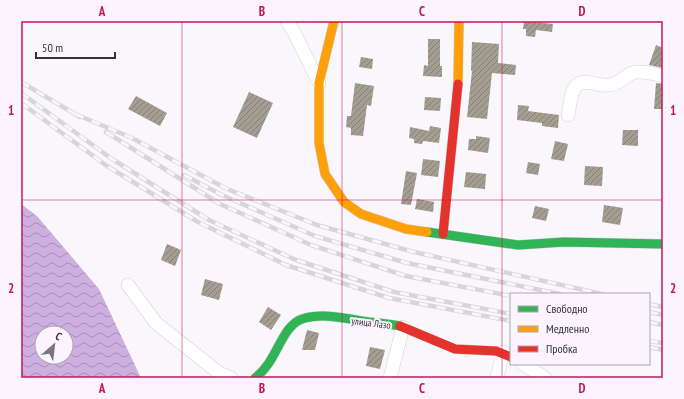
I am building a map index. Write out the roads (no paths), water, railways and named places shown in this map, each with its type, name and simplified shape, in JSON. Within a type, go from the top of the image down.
[{"type":"street","points":[[287,21],[319,83]]},
{"type":"street","points":[[334,21],[319,83],[319,143],[325,174],[344,202],[361,214],[406,228],[518,245],[564,242],[663,244]]},
{"type":"street","points":[[443,234],[459,78],[459,21]]},
{"type":"street","points":[[568,115],[573,90],[575,86],[580,83],[610,85],[623,80],[632,73],[643,72],[663,76]]},
{"type":"street","points":[[128,285],[156,323],[219,373],[231,378]]},
{"type":"street","name":"улица Лазо","points":[[255,378],[273,359],[292,325],[300,319],[312,316],[403,327],[440,344],[456,349],[491,350],[507,354]]},
{"type":"street","points":[[390,378],[403,327]]},
{"type":"street","points":[[497,378],[507,354]]},
{"type":"street","points":[[525,365],[545,378]]},
{"type":"water","points":[[21,204],[37,216],[99,289],[141,378],[21,378]]},
{"type":"railway","points":[[21,82],[80,117]]},
{"type":"railway","points":[[21,93],[112,159],[209,220],[296,260],[394,292],[510,314]]},
{"type":"railway","points":[[21,103],[107,166],[198,222],[286,265],[389,298],[510,321]]},
{"type":"railway","points":[[75,114],[132,138],[225,188],[317,225],[414,252],[598,293]]},
{"type":"railway","points":[[106,132],[220,204],[311,245],[406,276],[510,296]]},
{"type":"railway","points":[[184,175],[222,195],[315,236],[407,263],[555,293]]},
{"type":"railway","points":[[650,304],[663,307]]},
{"type":"railway","points":[[650,312],[663,315]]},
{"type":"railway","points":[[650,322],[663,325]]},
{"type":"railway","points":[[650,341],[663,343]]},
{"type":"railway","points":[[650,347],[663,350]]}]
